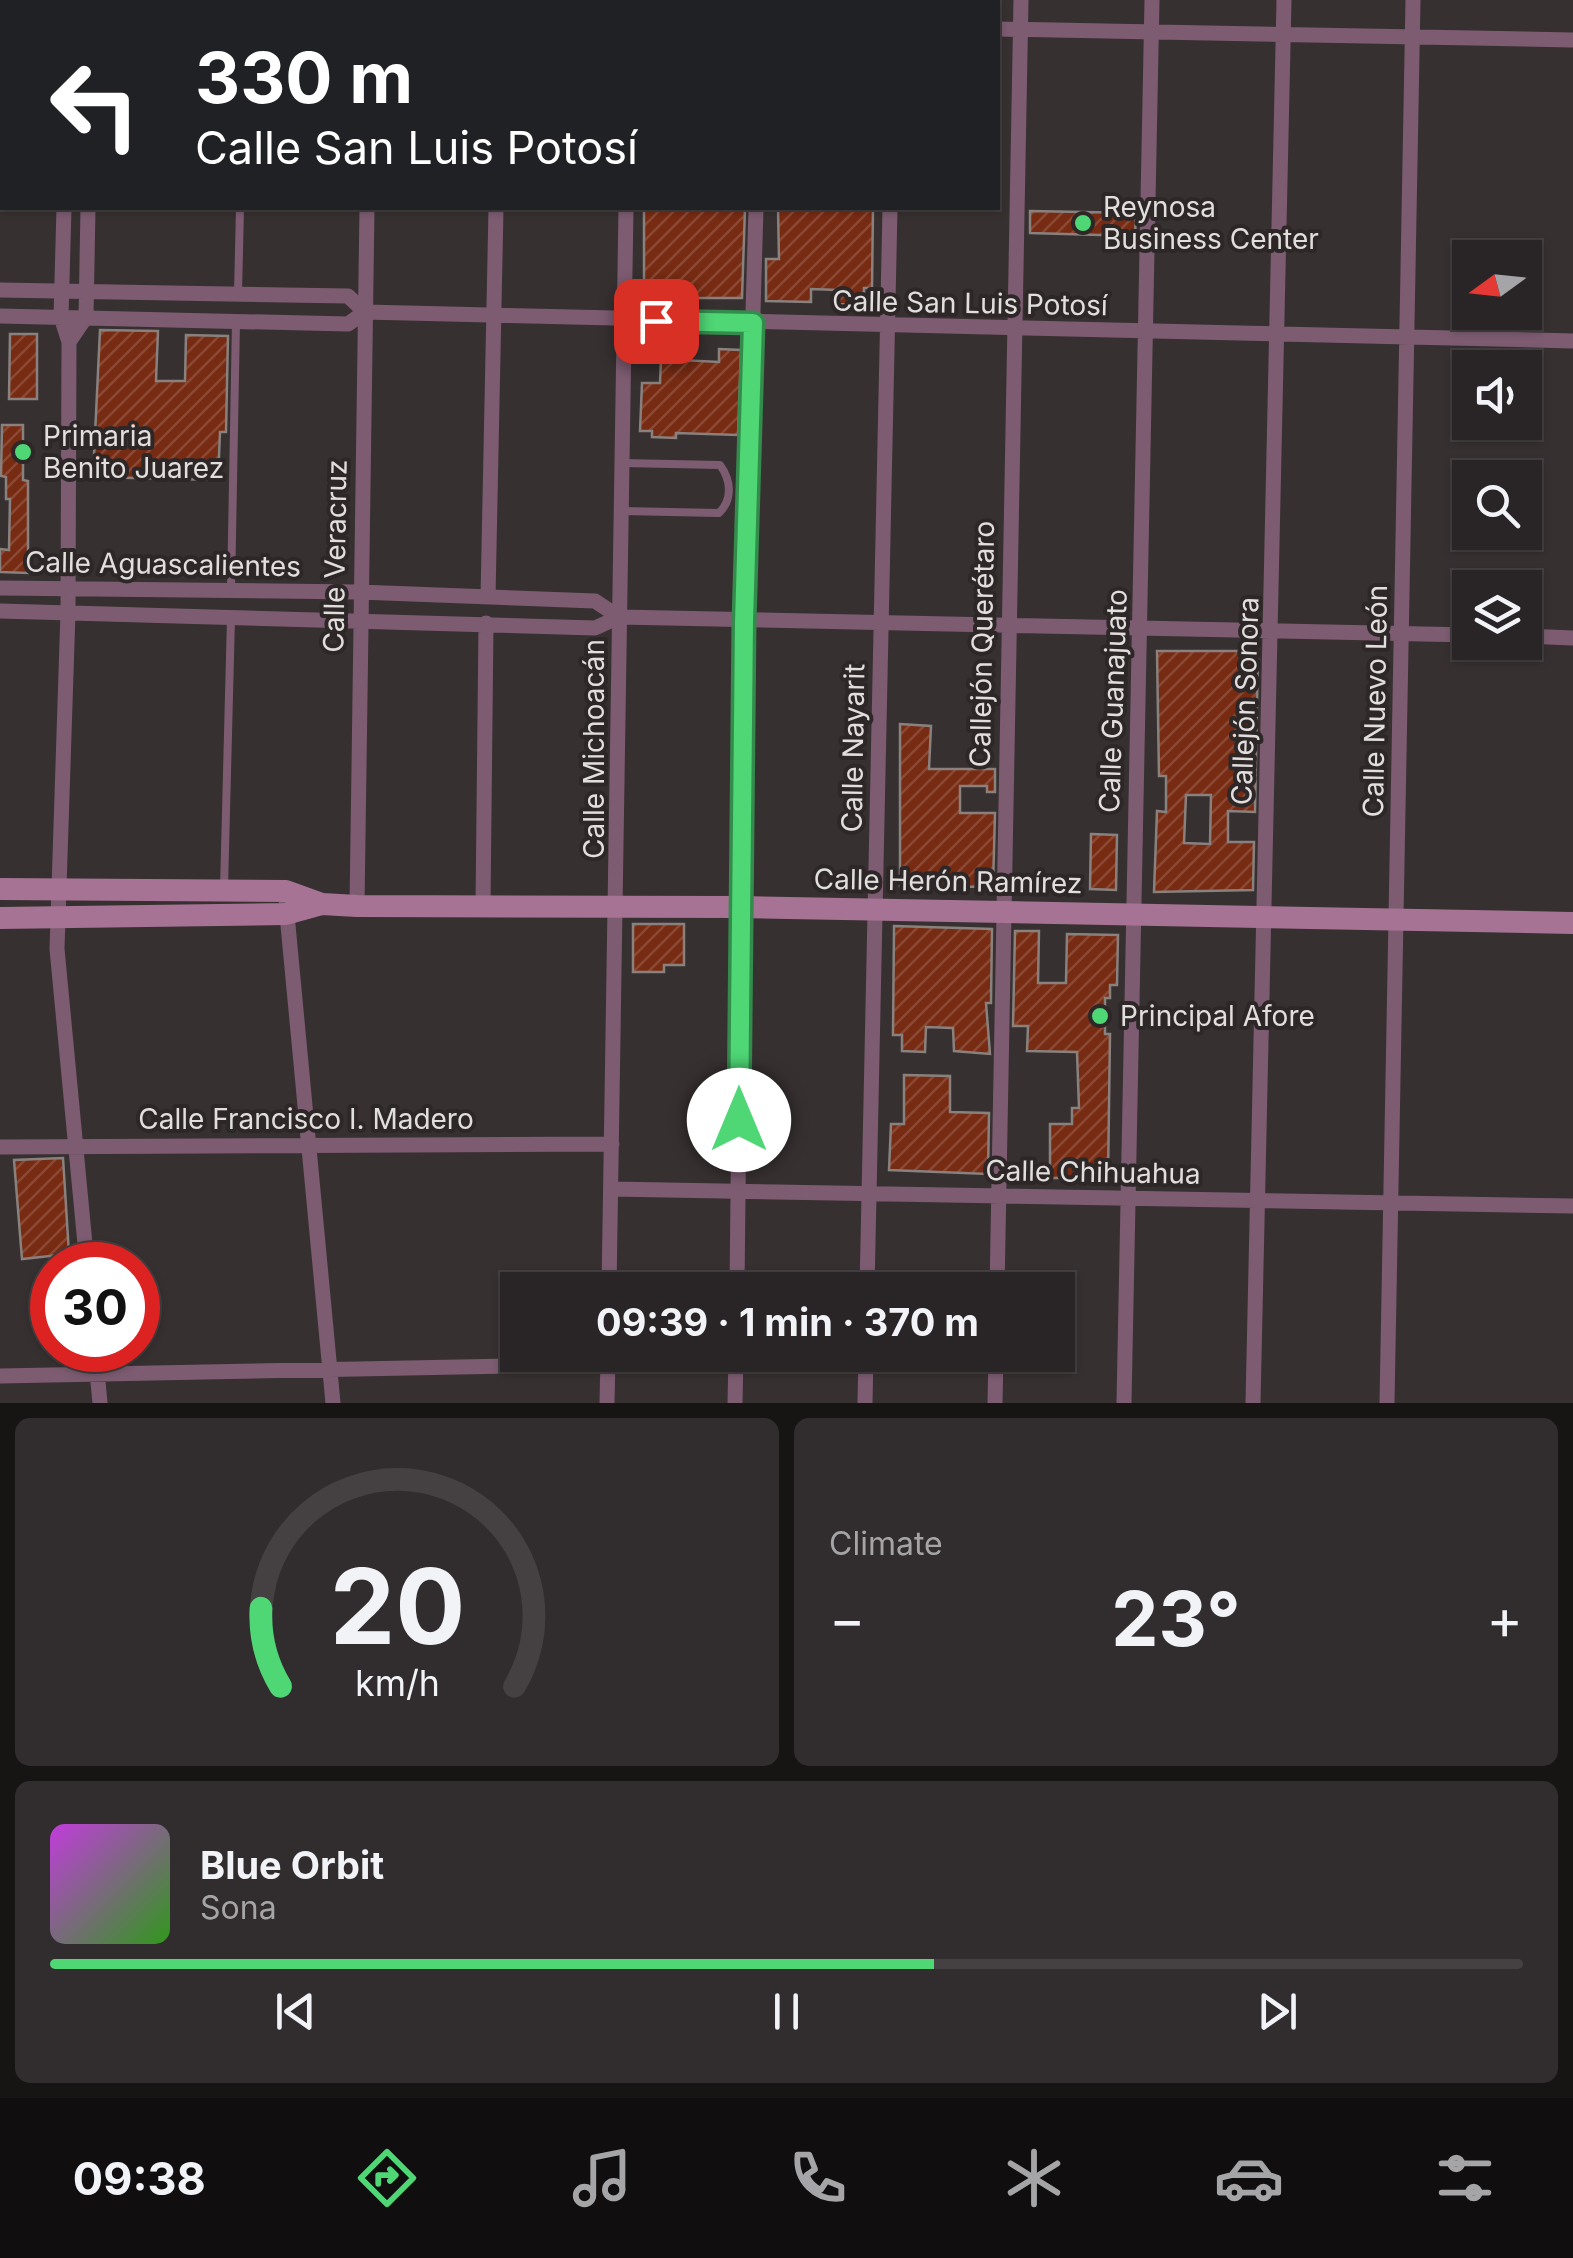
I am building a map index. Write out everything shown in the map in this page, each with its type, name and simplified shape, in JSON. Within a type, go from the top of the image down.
[{"type":"street","name":"Callejón Querétaro","points":[[997,1272],[1006,626],[1021,0]]},
{"type":"street","name":"Calle Guanajuato","points":[[1124,1403],[1152,0]]},
{"type":"street","name":"Callejón Sonora","points":[[1253,1403],[1284,0]]},
{"type":"street","name":"Calle Nuevo León","points":[[1386,1403],[1412,0]]},
{"type":"street","points":[[1000,30],[1573,40]]},
{"type":"street","points":[[64,210],[61,317],[69,342],[68,612],[57,949],[84,1242]]},
{"type":"street","points":[[69,342],[86,318],[88,210]]},
{"type":"street","name":"Calle Veracruz","points":[[357,906],[358,618],[367,210]]},
{"type":"street","points":[[488,597],[496,210]]},
{"type":"street","name":"Calle Michoacán","points":[[610,1272],[626,210]]},
{"type":"street","points":[[737,1272],[744,622],[756,210]]},
{"type":"street","name":"Calle Nayarit","points":[[868,1272],[890,210]]},
{"type":"street","name":"Calle San Luis Potosí","points":[[0,290],[348,296],[365,312]]},
{"type":"street","name":"Calle San Luis Potosí","points":[[0,316],[348,324],[365,312],[1573,341]]},
{"type":"street","name":"Calle Aguascalientes","points":[[0,588],[359,592],[595,600],[619,617]]},
{"type":"street","name":"Calle Aguascalientes","points":[[0,611],[358,618],[595,628],[619,617],[1452,635]]},
{"type":"street","points":[[483,906],[486,623]]},
{"type":"street","points":[[1542,637],[1573,638]]},
{"type":"street","name":"Calle Herón Ramírez","points":[[0,889],[224,889],[286,903]]},
{"type":"street","points":[[286,903],[334,1403]]},
{"type":"street","name":"Calle Herón Ramírez","points":[[0,918],[286,903],[740,907],[1573,923]]},
{"type":"street","name":"Calle Francisco I. Madero","points":[[0,1147],[309,1142],[612,1144]]},
{"type":"street","name":"Calle Chihuahua","points":[[612,1190],[1573,1206]]},
{"type":"street","points":[[0,1376],[500,1363]]},
{"type":"street","points":[[607,1403],[608,1372]]},
{"type":"street","points":[[735,1403],[736,1372]]},
{"type":"street","points":[[865,1403],[866,1372]]},
{"type":"street","points":[[995,1403],[996,1372]]},
{"type":"street","points":[[97,1374],[100,1403]]},
{"type":"lane","points":[[238,294],[240,210]]},
{"type":"lane","points":[[231,590],[236,321]]},
{"type":"lane","points":[[621,511],[719,513],[726,506],[730,489],[720,464],[622,462]]},
{"type":"lane","points":[[224,889],[231,616]]},
{"type":"building","points":[[644,210],[745,210],[742,298],[644,298]]},
{"type":"building","points":[[778,210],[873,210],[872,288],[864,288],[864,305],[837,304],[838,290],[811,289],[811,302],[766,301],[766,259],[779,259]]},
{"type":"building","name":"Reynosa Business Center","points":[[1030,211],[1136,213],[1135,236],[1030,233]]},
{"type":"building","points":[[100,330],[158,331],[156,381],[185,381],[186,335],[228,336],[226,432],[220,432],[218,480],[93,477]]},
{"type":"building","points":[[10,334],[37,334],[37,399],[9,399]]},
{"type":"building","points":[[719,349],[741,350],[738,435],[676,433],[676,438],[652,437],[652,431],[640,431],[642,383],[660,383],[661,359],[719,362]]},
{"type":"building","points":[[2,425],[23,425],[23,480],[28,481],[28,573],[0,572],[0,549],[9,550],[10,499],[6,499],[6,477],[1,476]]},
{"type":"building","points":[[1157,651],[1258,651],[1255,812],[1228,811],[1228,842],[1254,842],[1253,890],[1154,892],[1157,811],[1166,812],[1166,776],[1159,776]],"holes":[[[1186,795],[1211,795],[1210,844],[1184,843]]]},
{"type":"building","points":[[900,724],[931,726],[929,769],[995,769],[995,792],[987,792],[987,786],[960,786],[960,813],[995,813],[993,887],[900,886]]},
{"type":"building","points":[[1091,834],[1117,835],[1116,890],[1090,889]]},
{"type":"building","points":[[633,924],[684,924],[684,965],[664,965],[664,972],[633,972]]},
{"type":"building","points":[[894,926],[992,929],[991,1003],[986,1003],[990,1054],[954,1051],[953,1028],[926,1027],[925,1052],[902,1051],[902,1035],[893,1035]]},
{"type":"building","points":[[1015,931],[1039,931],[1038,983],[1066,983],[1067,934],[1118,935],[1117,985],[1110,985],[1110,998],[1105,998],[1105,1034],[1110,1034],[1108,1178],[1050,1178],[1050,1124],[1072,1124],[1072,1108],[1079,1108],[1077,1052],[1027,1051],[1028,1026],[1013,1026]]},
{"type":"building","points":[[904,1075],[950,1076],[950,1112],[989,1113],[988,1174],[889,1170],[891,1124],[904,1124]]},
{"type":"building","points":[[63,1158],[68,1242],[30,1242],[30,1258],[22,1259],[14,1160]]},
{"type":"place","name":"Reynosa Business Center","points":[[1083,223]]},
{"type":"place","name":"Primaria Benito Juarez","points":[[23,452]]},
{"type":"place","name":"Principal Afore","points":[[1100,1016]]},
{"type":"route","points":[[656,321],[753,323],[744,622],[739,1120]]}]
